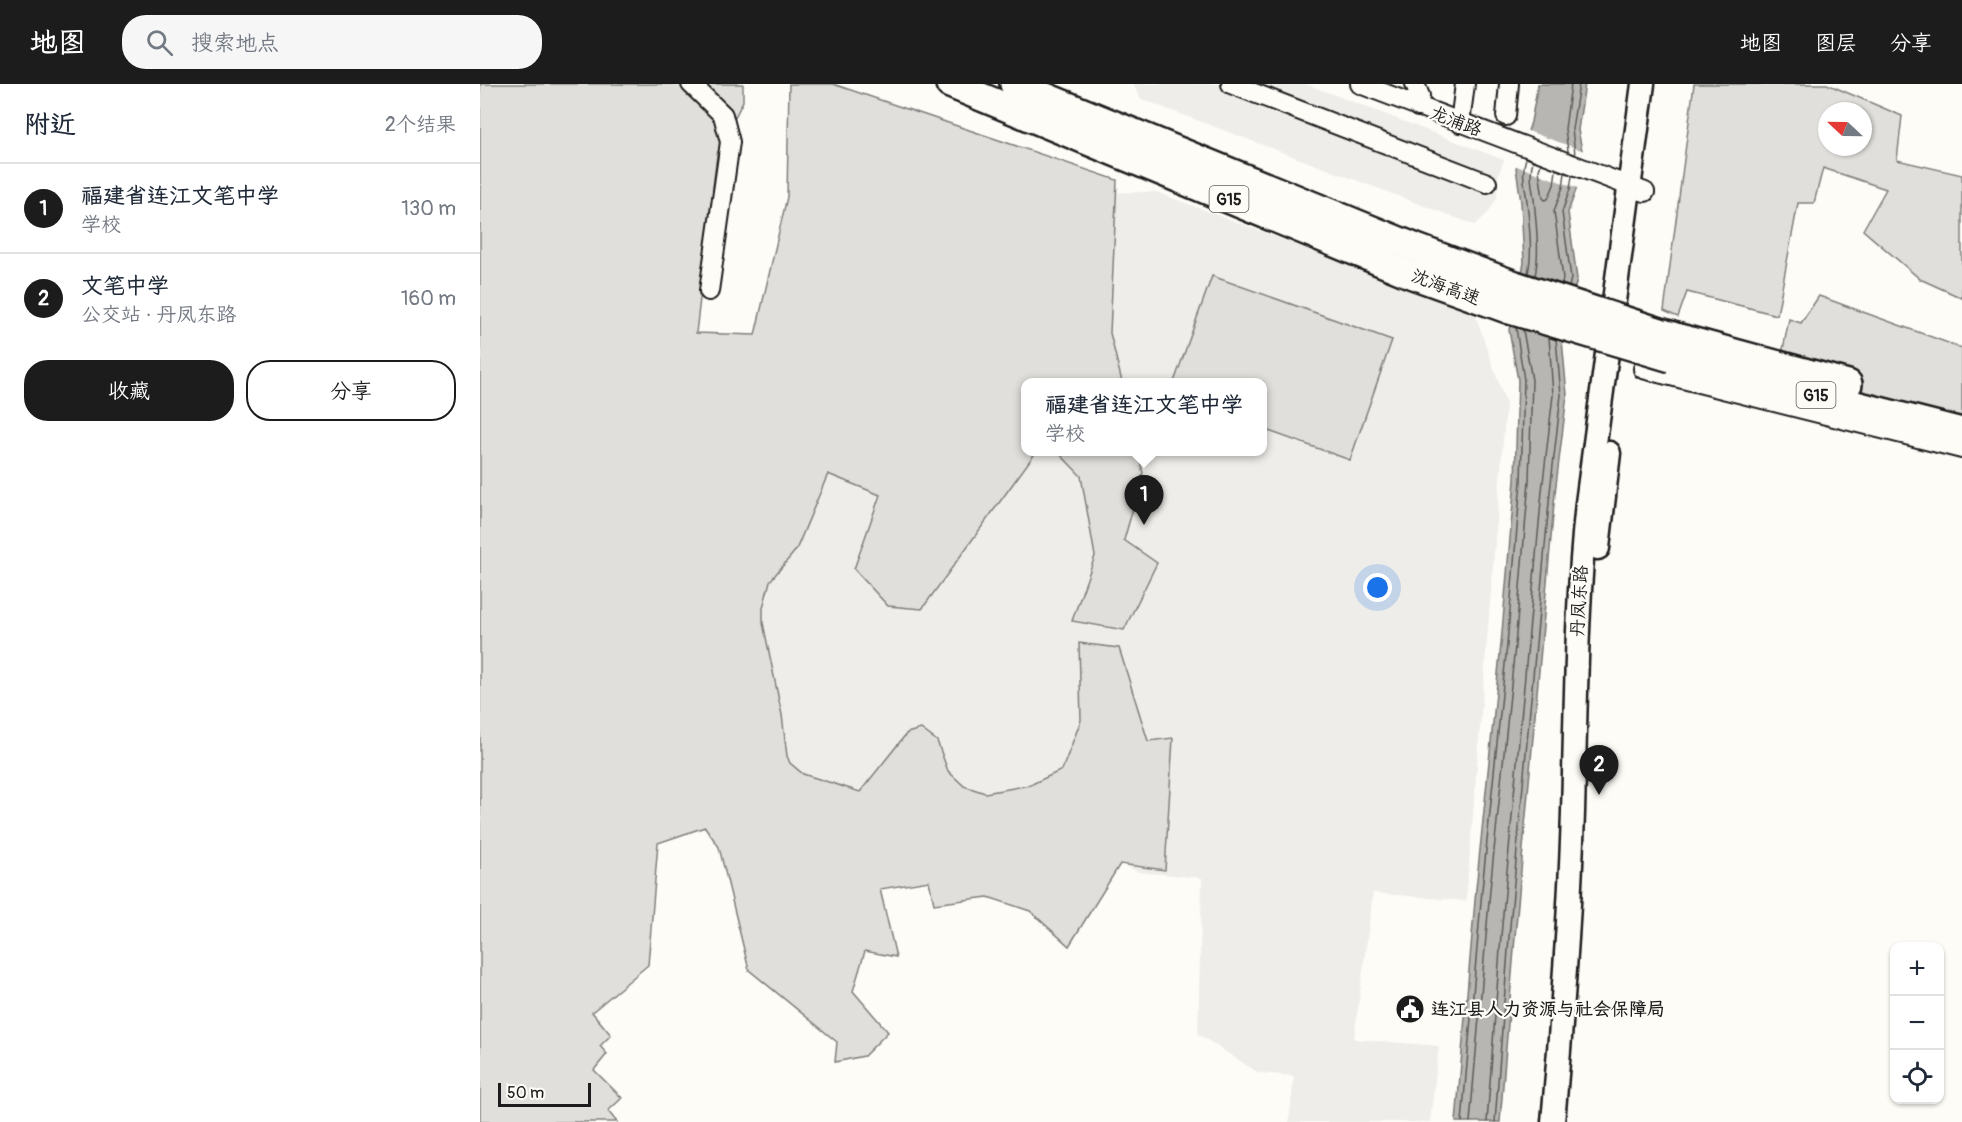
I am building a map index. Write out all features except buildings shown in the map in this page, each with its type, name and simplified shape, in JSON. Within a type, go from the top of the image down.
[{"type":"highway","name":"沈海高速","points":[[950,84],[1410,274],[1677,338],[1962,416]]},
{"type":"highway","name":"沈海高速","points":[[1014,84],[1419,249],[1513,298],[1671,358],[1962,432]]},
{"type":"main road","name":"丹凤东路","points":[[1569,1122],[1582,916],[1596,561],[1618,384],[1638,189],[1643,84]]},
{"type":"main road","name":"丹凤东路","points":[[1554,1122],[1570,894],[1581,557],[1587,503],[1638,189],[1658,84]]},
{"type":"street","points":[[691,84],[723,115],[730,142],[709,291]]},
{"type":"street","points":[[1231,84],[1487,183]]},
{"type":"street","name":"龙浦路","points":[[1360,84],[1638,189]]},
{"type":"street","points":[[1415,84],[1420,96],[1418,107]]},
{"type":"street","points":[[1460,123],[1465,84]]},
{"type":"street","points":[[1506,116],[1509,84]]},
{"type":"street","points":[[1643,369],[1962,449]]},
{"type":"shaded area","points":[[480,84],[743,84],[743,101],[717,154],[696,333],[755,335],[787,197],[789,84],[833,84],[1117,180],[1110,333],[1121,378],[1021,378],[1021,456],[1033,456],[922,609],[888,606],[854,569],[880,495],[828,474],[796,550],[770,581],[763,608],[763,623],[790,763],[803,774],[860,792],[907,733],[921,729],[937,741],[948,771],[964,786],[985,793],[1030,785],[1062,770],[1081,720],[1079,643],[1119,648],[1148,741],[1173,738],[1165,870],[1120,864],[1069,946],[1030,911],[988,897],[934,904],[929,881],[880,889],[896,957],[865,951],[853,991],[888,1032],[864,1056],[835,1062],[837,1042],[749,970],[719,847],[705,827],[658,843],[648,965],[592,1012],[611,1035],[600,1046],[607,1054],[594,1070],[622,1098],[608,1111],[617,1122],[480,1122]]},
{"type":"shaded area","points":[[1133,84],[1306,84],[1504,160],[1498,176],[1497,198],[1488,213],[1475,225],[1141,99]]},
{"type":"shaded area","points":[[1694,84],[1827,84],[1869,102],[1818,102],[1818,156],[1872,156],[1872,103],[1902,116],[1897,160],[1962,175],[1962,298],[1920,279],[1863,230],[1886,189],[1823,168],[1814,203],[1798,203],[1777,315],[1687,292],[1678,317],[1664,311]]},
{"type":"shaded area","points":[[1156,192],[1474,311],[1506,404],[1466,901],[1373,893],[1354,1039],[1439,1046],[1430,1122],[1289,1122],[1294,1076],[1259,1073],[1198,1034],[1202,878],[1139,872],[990,807],[861,793],[803,774],[793,767],[787,756],[782,715],[763,623],[763,608],[770,581],[812,468],[995,194]]},
{"type":"shaded area","points":[[1212,276],[1392,340],[1350,460],[1267,430],[1267,378],[1175,378]]},
{"type":"shaded area","points":[[1819,296],[1962,348],[1962,442],[1774,395],[1789,319],[1801,323]]},
{"type":"shaded area","points":[[1062,456],[1139,456],[1143,473],[1124,540],[1157,563],[1124,630],[1072,621],[1095,556],[1081,476]]},
{"type":"water","points":[[1538,84],[1585,84],[1578,130],[1582,150],[1576,190],[1568,212],[1577,279],[1562,340],[1567,395],[1555,493],[1500,1122],[1456,1122],[1515,480],[1518,380],[1509,330],[1524,263],[1521,202],[1516,168],[1531,122]]},
{"type":"pier","points":[[1525,130],[1584,151],[1580,189],[1514,165]]},
{"type":"place","name":"福建省连江文笔中学","points":[[1144,525]]},
{"type":"place","name":"文笔中学","points":[[1599,795]]},
{"type":"place","name":"连江县人力资源与社会保障局","points":[[1410,1009]]}]
